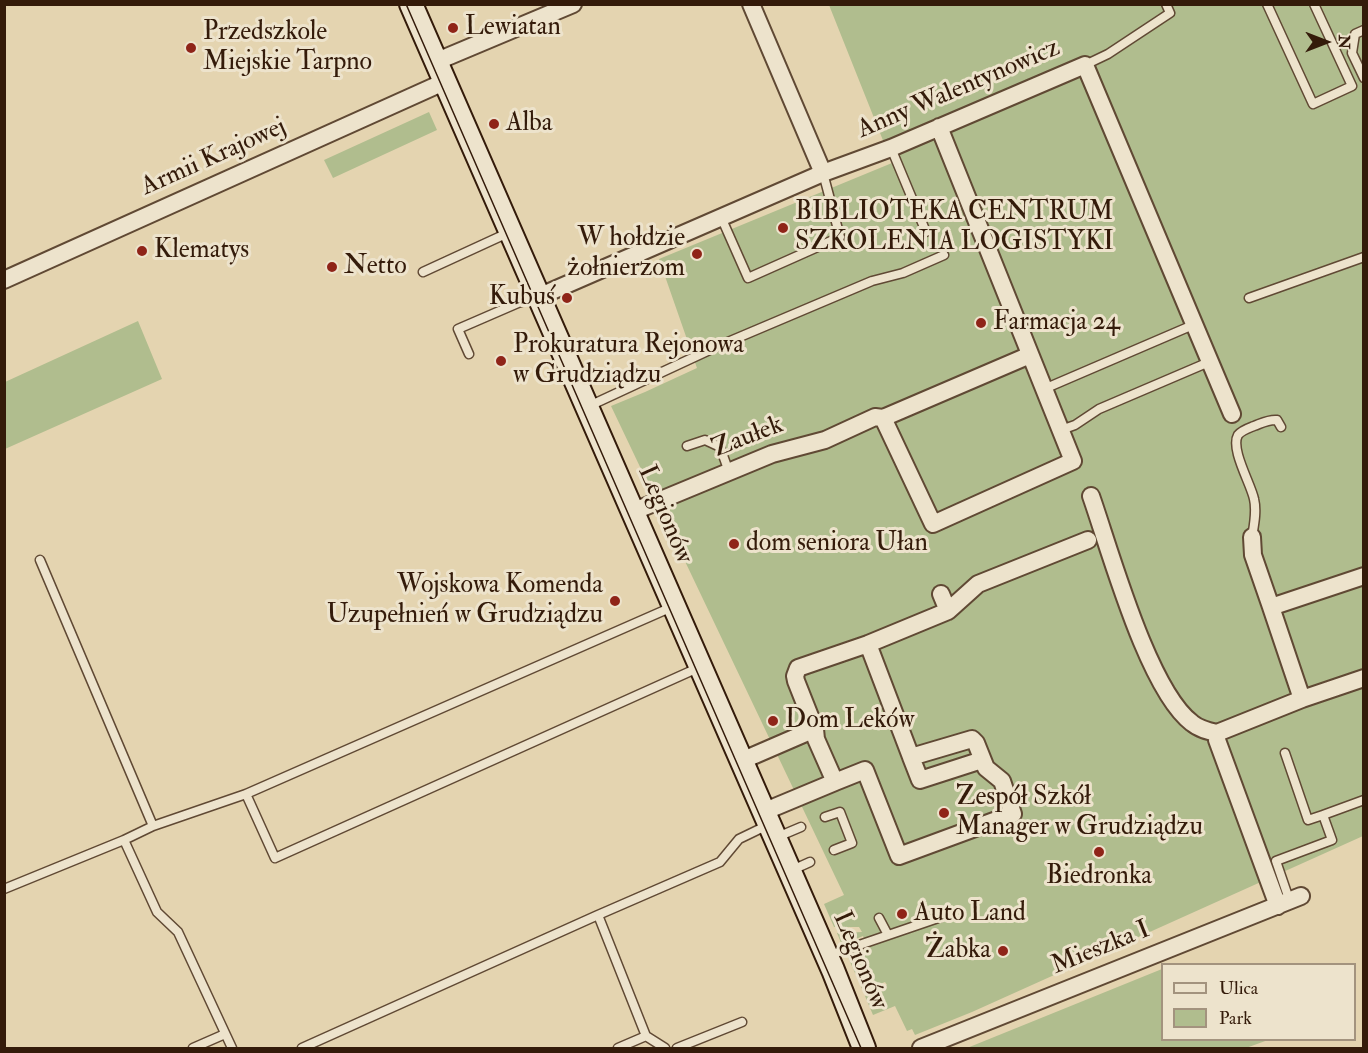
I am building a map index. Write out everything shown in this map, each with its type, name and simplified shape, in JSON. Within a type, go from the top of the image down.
[{"type":"street","name":"Legionów","points":[[411,4],[741,760],[864,1048]]},
{"type":"street","name":"Armii Krajowej","points":[[4,280],[440,72],[573,4]]},
{"type":"street","points":[[751,4],[823,172]]},
{"type":"street","name":"Anny Walentynowicz","points":[[538,297],[823,172],[891,148],[1084,65],[1232,414]]},
{"type":"street","points":[[883,418],[933,524],[1073,461],[939,127]]},
{"type":"street","name":"Zaułek","points":[[632,512],[772,454],[825,440],[875,417],[883,418],[1030,355]]},
{"type":"street","points":[[1091,496],[1150,660],[1168,694],[1182,714],[1201,729],[1217,733],[1302,699],[1364,678]]},
{"type":"street","points":[[1252,537],[1253,555],[1302,699]]},
{"type":"street","points":[[835,782],[816,739],[815,729],[796,681],[798,668],[868,644],[948,610],[978,584],[1088,540]]},
{"type":"street","points":[[1271,607],[1364,576]]},
{"type":"street","points":[[941,594],[948,610]]},
{"type":"street","points":[[868,644],[920,780],[982,760]]},
{"type":"street","points":[[741,760],[815,729]]},
{"type":"street","points":[[1217,733],[1217,740],[1290,901]]},
{"type":"street","points":[[769,825],[835,782],[865,770],[899,856],[1013,814],[1002,781],[986,768],[976,742],[972,739],[912,757]]},
{"type":"street","name":"Mieszka I","points":[[921,1048],[1290,901]]},
{"type":"lane","points":[[1084,65],[1108,54],[1170,13],[1166,4]]},
{"type":"lane","points":[[1267,4],[1314,104],[1352,86],[1314,4]]},
{"type":"lane","points":[[1364,30],[1355,34],[1352,52],[1364,78]]},
{"type":"lane","points":[[891,148],[926,232]]},
{"type":"lane","points":[[721,217],[748,278],[840,237],[823,172]]},
{"type":"lane","points":[[423,272],[510,232]]},
{"type":"lane","points":[[586,407],[716,347],[872,281],[903,273],[944,255]]},
{"type":"lane","points":[[1249,298],[1364,257]]},
{"type":"lane","points":[[469,354],[458,329],[518,303],[538,297]]},
{"type":"lane","points":[[1044,389],[1193,325]]},
{"type":"lane","points":[[1061,430],[1075,425],[1099,409],[1209,362]]},
{"type":"lane","points":[[1252,537],[1255,516],[1254,498],[1246,480],[1237,439],[1240,433],[1270,419],[1277,420],[1281,427]]},
{"type":"lane","points":[[687,446],[705,440],[720,447],[729,472]]},
{"type":"lane","points":[[39,560],[153,826]]},
{"type":"lane","points":[[4,889],[153,826],[246,794],[674,607]]},
{"type":"lane","points":[[246,794],[275,858],[700,667]]},
{"type":"lane","points":[[1285,753],[1308,820],[1364,800]]},
{"type":"lane","points":[[825,817],[840,812],[852,843],[834,850]]},
{"type":"lane","points":[[1290,901],[1276,861],[1332,840],[1323,815]]},
{"type":"lane","points":[[302,1048],[720,862],[739,839],[769,825],[801,827]]},
{"type":"lane","points":[[124,840],[156,912],[178,932],[232,1048]]},
{"type":"lane","points":[[789,871],[810,862]]},
{"type":"lane","points":[[598,915],[646,1036],[665,1048]]},
{"type":"lane","points":[[826,957],[947,915]]},
{"type":"lane","points":[[879,918],[888,935]]},
{"type":"lane","points":[[677,1048],[742,1022]]},
{"type":"lane","points":[[194,1048],[225,1034]]},
{"type":"lane","points":[[618,1048],[646,1036]]},
{"type":"green space","points":[[829,5],[1363,5],[1363,836],[972,1012],[915,1035],[912,1029],[907,1031],[895,1006],[873,1015],[865,996],[887,985],[885,982],[863,991],[847,955],[869,948],[863,936],[842,945],[837,933],[862,932],[859,927],[834,927],[824,904],[844,895],[611,406],[697,368],[659,259],[892,163]]},
{"type":"green space","points":[[429,112],[437,130],[333,178],[324,160]]},
{"type":"green space","points":[[138,321],[162,379],[5,449],[5,382]]},
{"type":"green space","points":[[1161,969],[1161,1041],[1265,1041],[1246,1048],[967,1048]]},
{"type":"tram line","points":[[406,4],[861,1048]]},
{"type":"place","name":"Lewiatan","points":[[453,28]]},
{"type":"place","name":"Przedszkole Miejskie Tarpno","points":[[191,48]]},
{"type":"place","name":"Alba","points":[[494,124]]},
{"type":"place","name":"BIBLIOTEKA CENTRUM SZKOLENIA LOGISTYKI","points":[[783,228]]},
{"type":"place","name":"Klematys","points":[[142,251]]},
{"type":"place","name":"W hołdzie żołnierzom","points":[[697,254]]},
{"type":"place","name":"Netto","points":[[332,267]]},
{"type":"place","name":"Kubuś","points":[[567,298]]},
{"type":"place","name":"Farmacja 24","points":[[981,323]]},
{"type":"place","name":"Prokuratura Rejonowa w Grudziądzu","points":[[501,361]]},
{"type":"place","name":"dom seniora Ułan","points":[[734,544]]},
{"type":"place","name":"Wojskowa Komenda Uzupełnień w Grudziądzu","points":[[615,601]]},
{"type":"place","name":"Dom Leków","points":[[773,721]]},
{"type":"place","name":"Zespół Szkół Manager w Grudziądzu","points":[[944,813]]},
{"type":"place","name":"Biedronka","points":[[1099,852]]},
{"type":"place","name":"Auto Land","points":[[902,914]]},
{"type":"place","name":"Żabka","points":[[1003,951]]}]
